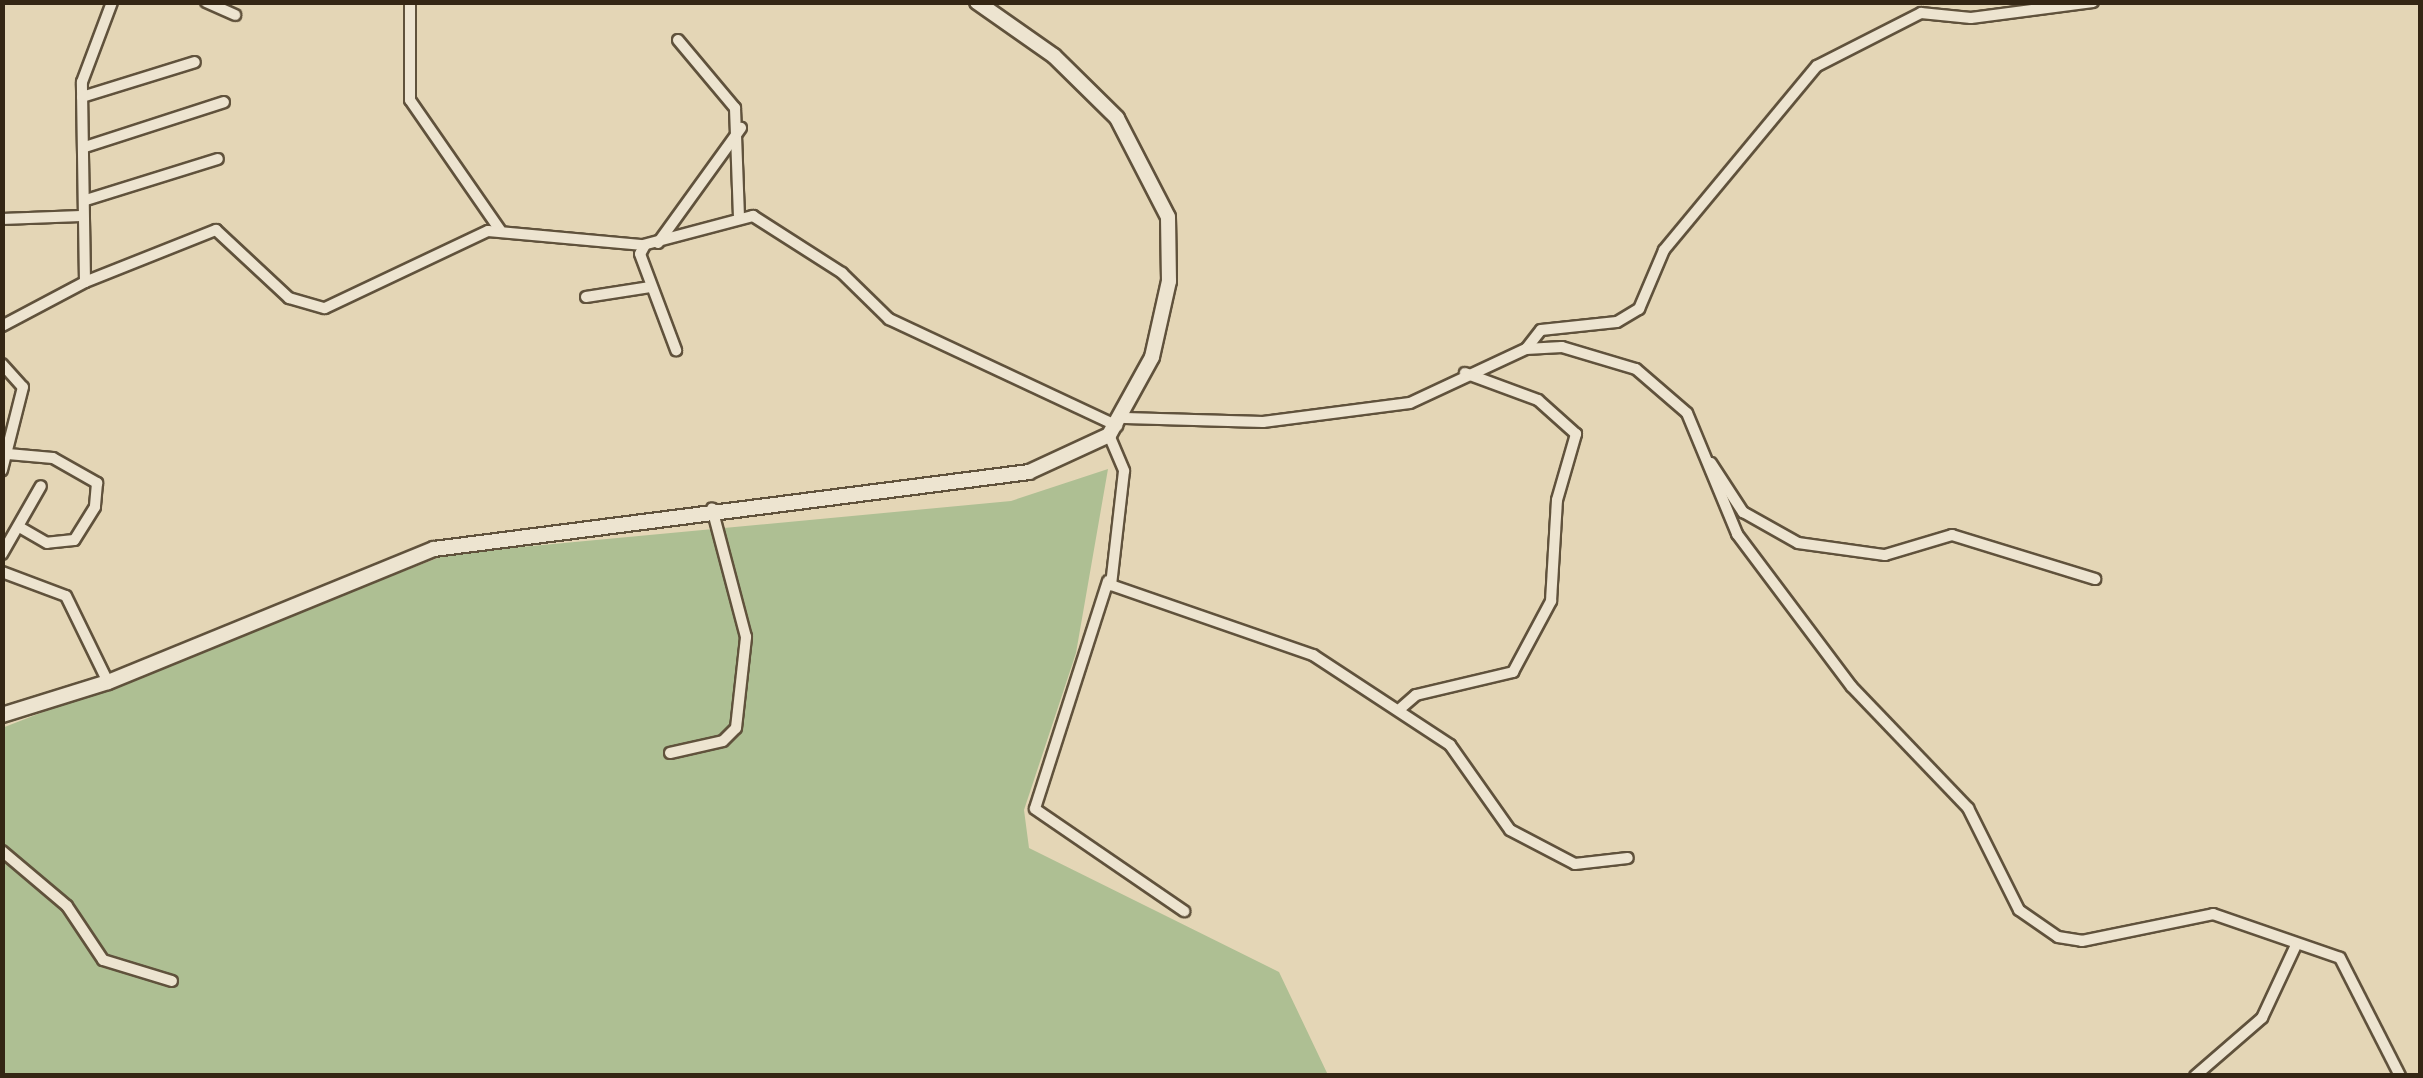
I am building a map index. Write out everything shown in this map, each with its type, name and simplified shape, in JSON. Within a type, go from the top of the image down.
[{"type":"street","points":[[85,282],[81,216],[86,200],[82,97],[85,59],[112,2]]},
{"type":"street","points":[[206,2],[234,15]]},
{"type":"street","points":[[410,2],[410,100],[500,230]]},
{"type":"street","points":[[977,2],[1086,84],[1157,185],[1171,237],[1169,281],[1152,357],[1117,426],[1124,471],[1108,580],[1035,809],[1184,911]]},
{"type":"street","points":[[1526,349],[1540,330],[1617,322],[1639,308],[1664,250],[1817,66],[1921,13],[1972,18],[2092,2]]},
{"type":"street","points":[[678,40],[706,65],[742,128],[739,215]]},
{"type":"street","points":[[82,97],[195,62]]},
{"type":"street","points":[[84,148],[224,102]]},
{"type":"street","points":[[658,242],[742,128]]},
{"type":"street","points":[[86,200],[218,159]]},
{"type":"street","points":[[2,326],[85,282],[216,230],[288,298],[325,308],[448,243],[500,230],[646,245],[739,215],[761,219],[842,273],[889,319],[1117,426]]},
{"type":"street","points":[[2,220],[81,216]]},
{"type":"street","points":[[646,245],[650,287],[676,350]]},
{"type":"street","points":[[586,297],[650,287]]},
{"type":"street","points":[[2,715],[108,682],[434,549],[712,507],[1030,472],[1117,426],[1263,422],[1368,410],[1434,396],[1465,374],[1526,349],[1562,347],[1636,369],[1678,399],[1737,534],[1866,704],[1968,808],[1996,875],[2032,922],[2082,941],[2212,914],[2348,965],[2400,1076]]},
{"type":"street","points":[[2,364],[23,387],[2,470]]},
{"type":"street","points":[[1401,708],[1416,695],[1513,672],[1551,601],[1557,500],[1576,434],[1538,400],[1465,374]]},
{"type":"street","points":[[1700,444],[1738,507],[1785,540],[1866,556],[1952,535],[2095,580]]},
{"type":"street","points":[[8,454],[54,458],[97,483],[95,507],[74,540],[47,543],[19,527]]},
{"type":"street","points":[[2,554],[40,486]]},
{"type":"street","points":[[670,753],[724,741],[736,728],[746,637],[712,507]]},
{"type":"street","points":[[2,572],[66,596],[108,682]]},
{"type":"street","points":[[1108,580],[1289,644],[1401,708],[1466,761],[1510,830],[1575,864],[1602,868],[1628,858]]},
{"type":"street","points":[[2,851],[67,906],[103,960],[172,981]]},
{"type":"street","points":[[2195,1076],[2262,1018],[2296,945]]},
{"type":"green space","points":[[1108,469],[1076,653],[1024,810],[1029,848],[1279,972],[1328,1075],[3,1075],[2,728],[448,554],[1011,501]]}]
